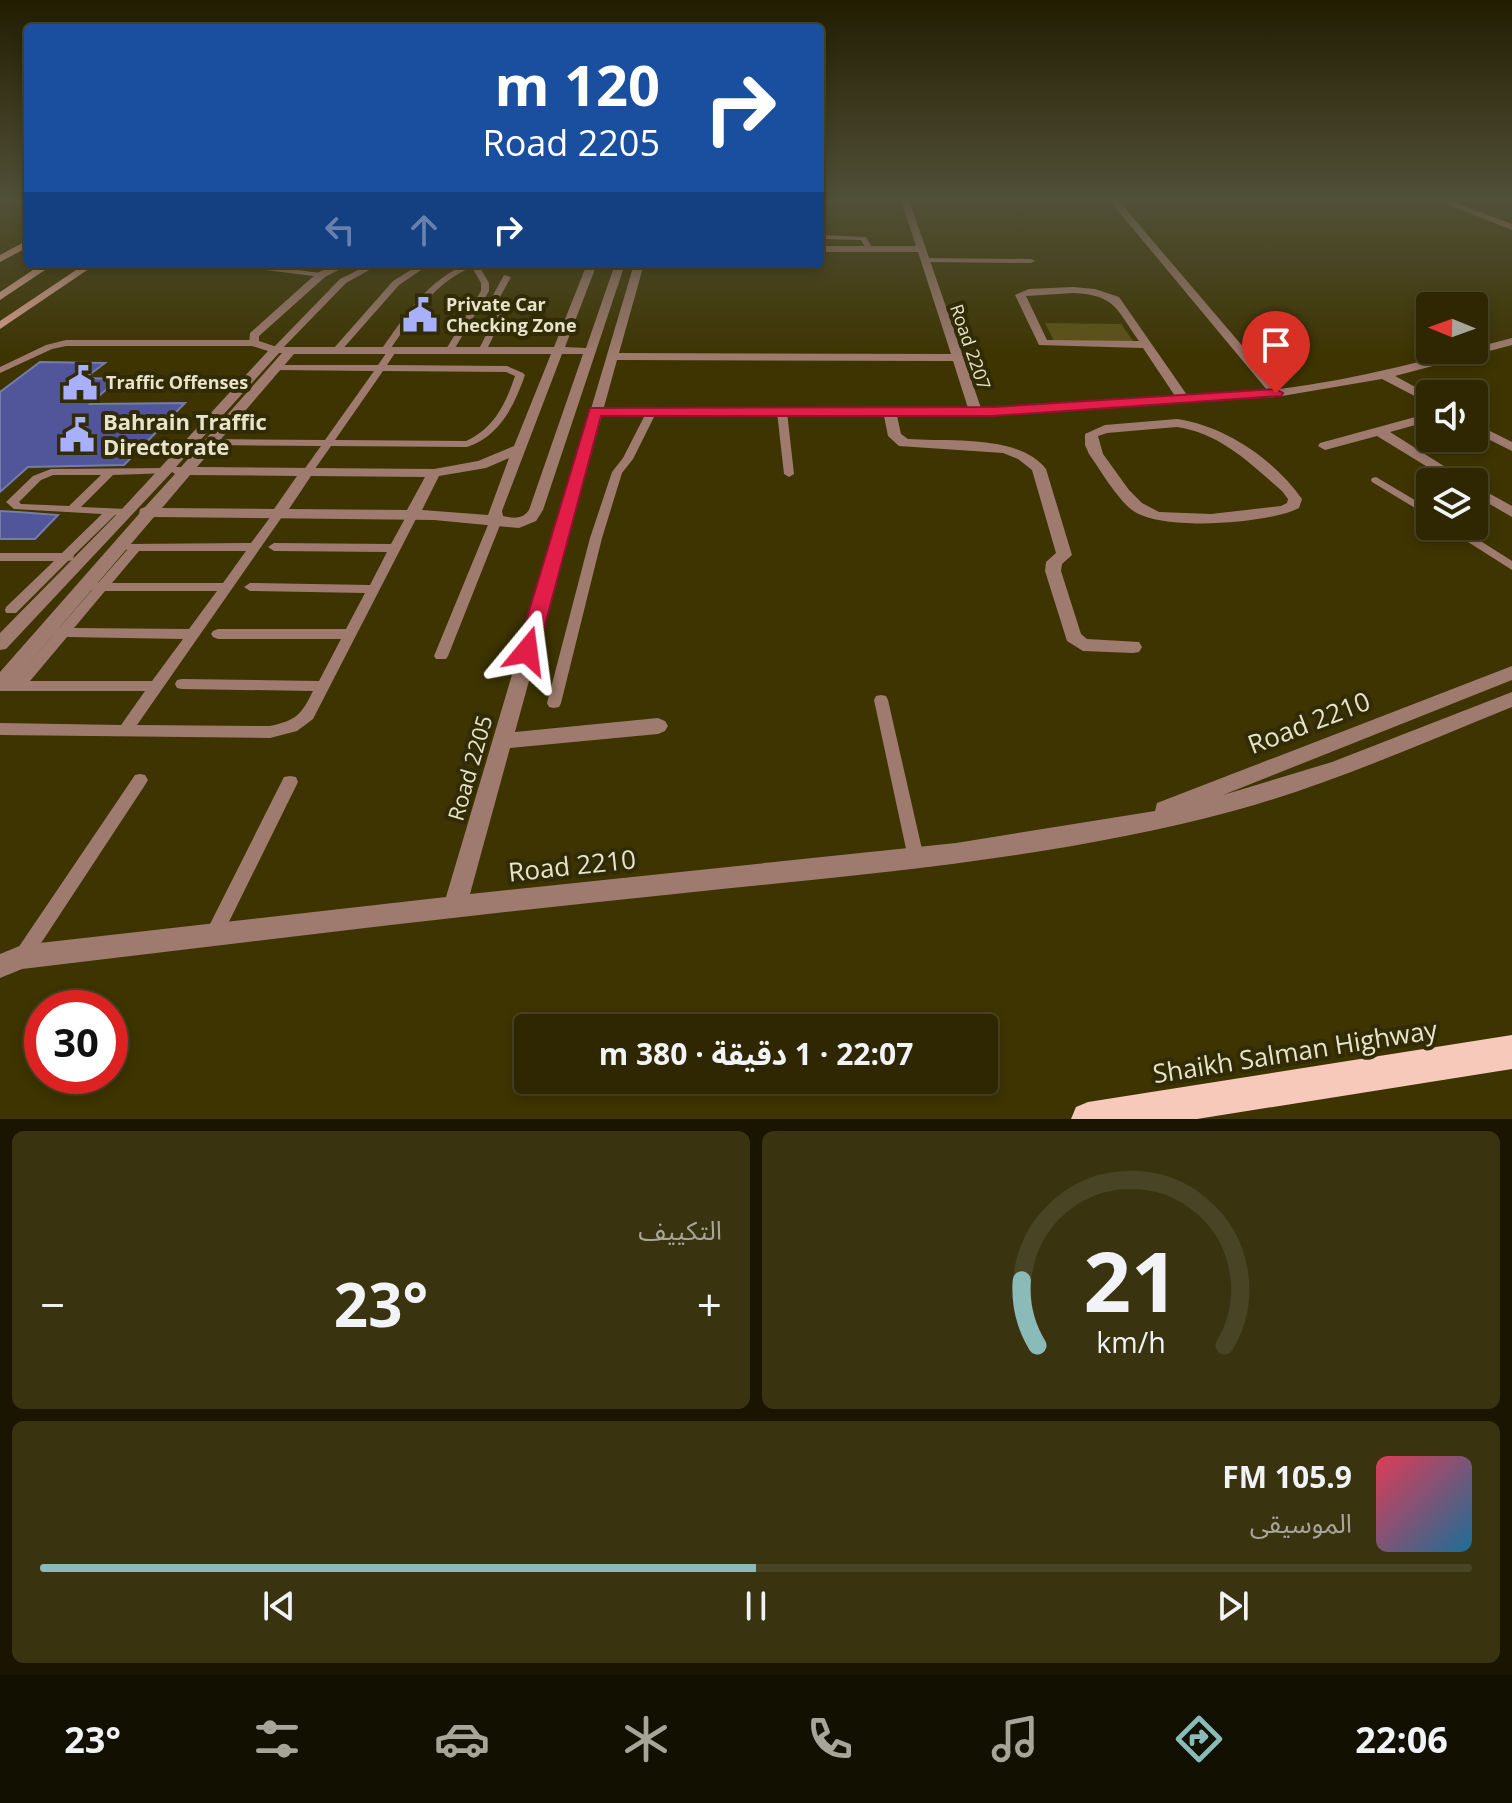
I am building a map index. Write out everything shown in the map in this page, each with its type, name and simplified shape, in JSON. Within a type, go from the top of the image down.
[{"type":"main road","points":[[0,297],[43,268]]},
{"type":"main road","points":[[0,317],[68,268]]},
{"type":"main road","points":[[0,326],[85,268]]},
{"type":"main road","name":"Shaikh Salman Highway","points":[[1088,1119],[1512,1052]]},
{"type":"street","points":[[897,252],[922,255]]},
{"type":"street","points":[[1157,252],[1276,393]]},
{"type":"street","name":"Road 2207","points":[[922,255],[976,412]]},
{"type":"street","points":[[496,520],[495,511],[590,268]]},
{"type":"street","points":[[119,512],[412,515],[519,523],[531,518],[619,268]]},
{"type":"street","name":"Road 2205","points":[[455,906],[638,268]]},
{"type":"street","points":[[326,270],[254,335],[253,343],[284,350],[590,351]]},
{"type":"street","points":[[1147,345],[1043,343],[1020,295],[1029,292],[1096,293],[1112,297],[1147,345],[1184,399]]},
{"type":"street","points":[[595,411],[976,412],[1111,405],[1323,387],[1508,345]]},
{"type":"street","points":[[0,685],[42,632],[277,367],[284,350]]},
{"type":"street","points":[[0,644],[84,557],[119,512],[166,471],[229,402],[284,350]]},
{"type":"street","points":[[612,356],[957,358]]},
{"type":"street","points":[[1382,374],[1416,392]]},
{"type":"street","points":[[229,402],[246,402]]},
{"type":"street","points":[[1111,405],[1133,427]]},
{"type":"street","points":[[890,412],[895,436],[904,443],[1003,449],[1016,451],[1034,462],[1039,469],[1064,555],[1054,562],[1053,571],[1073,637],[1083,645],[1133,647]]},
{"type":"street","points":[[1325,446],[1416,421]]},
{"type":"street","points":[[1177,423],[1209,430],[1287,488],[1295,499],[1294,505],[1284,510],[1175,519],[1151,516],[1129,499],[1095,453],[1090,441],[1092,434],[1098,431],[1133,427],[1177,423]]},
{"type":"street","points":[[1488,425],[1512,438]]},
{"type":"street","points":[[1379,431],[1439,468]]},
{"type":"street","points":[[1488,434],[1512,447]]},
{"type":"street","points":[[166,471],[434,473],[481,465],[520,448]]},
{"type":"street","points":[[278,514],[308,471]]},
{"type":"street","points":[[412,515],[434,473]]},
{"type":"street","points":[[1488,497],[1512,512]]},
{"type":"street","points":[[32,611],[60,613]]},
{"type":"street","name":"Road 2210","points":[[1126,824],[1512,673]]},
{"type":"street","name":"Road 2210","points":[[7,958],[455,906],[916,858],[1064,838],[1220,805],[1282,788],[1512,699]]},
{"type":"street","points":[[502,741],[658,726]]},
{"type":"lane","points":[[922,255],[1031,261]]},
{"type":"lane","points":[[300,268],[326,270]]},
{"type":"lane","points":[[284,350],[343,281],[368,268]]},
{"type":"lane","points":[[337,350],[396,283],[420,268]]},
{"type":"lane","points":[[308,471],[381,368],[389,350],[434,284],[463,268]]},
{"type":"lane","points":[[449,351],[485,291],[485,283],[476,268]]},
{"type":"lane","points":[[482,351],[503,309],[496,297],[507,277]]},
{"type":"lane","points":[[0,370],[49,347],[66,343],[253,343]]},
{"type":"lane","points":[[211,442],[452,446],[474,442],[497,425],[520,375],[507,369],[277,367]]},
{"type":"lane","points":[[554,703],[596,538],[617,472],[628,459],[652,411]]},
{"type":"lane","points":[[782,412],[789,474]]},
{"type":"lane","points":[[71,510],[111,471]]},
{"type":"lane","points":[[119,512],[18,507],[12,502],[45,474],[166,471]]},
{"type":"lane","points":[[1376,480],[1416,505]]},
{"type":"lane","points":[[6,609],[64,556],[119,512]]},
{"type":"lane","points":[[125,730],[278,514]]},
{"type":"lane","points":[[0,729],[281,731],[308,715],[412,515]]},
{"type":"lane","points":[[441,656],[496,520]]},
{"type":"lane","points":[[1471,540],[1512,566]]},
{"type":"lane","points":[[118,547],[254,547]]},
{"type":"lane","points":[[17,686],[136,547]]},
{"type":"lane","points":[[274,547],[395,548]]},
{"type":"lane","points":[[0,557],[84,557]]},
{"type":"lane","points":[[83,587],[226,587]]},
{"type":"lane","points":[[250,587],[374,589]]},
{"type":"lane","points":[[6,609],[32,611]]},
{"type":"lane","points":[[42,632],[193,634]]},
{"type":"lane","points":[[218,634],[350,634]]},
{"type":"lane","points":[[182,684],[323,686]]},
{"type":"lane","points":[[0,685],[156,686]]},
{"type":"lane","points":[[881,700],[916,858]]},
{"type":"lane","points":[[7,958],[140,780]]},
{"type":"lane","points":[[214,934],[290,782]]},
{"type":"shaded area","points":[[1045,323],[1121,324],[1133,341],[1054,341]]},
{"type":"building","name":"Bahrain Traffic Directorate","points":[[40,362],[105,363],[85,378],[118,379],[90,404],[185,403],[124,465],[28,467],[0,492],[0,392]]},
{"type":"building","points":[[0,511],[58,515],[35,539],[0,539]]},
{"type":"place","name":"Private Car Checking Zone","points":[[420,315]]},
{"type":"place","name":"Traffic Offenses","points":[[80,383]]},
{"type":"place","name":"Bahrain Traffic Directorate","points":[[77,435]]},
{"type":"route","points":[[527,651],[595,411],[993,412],[1276,393]]}]
